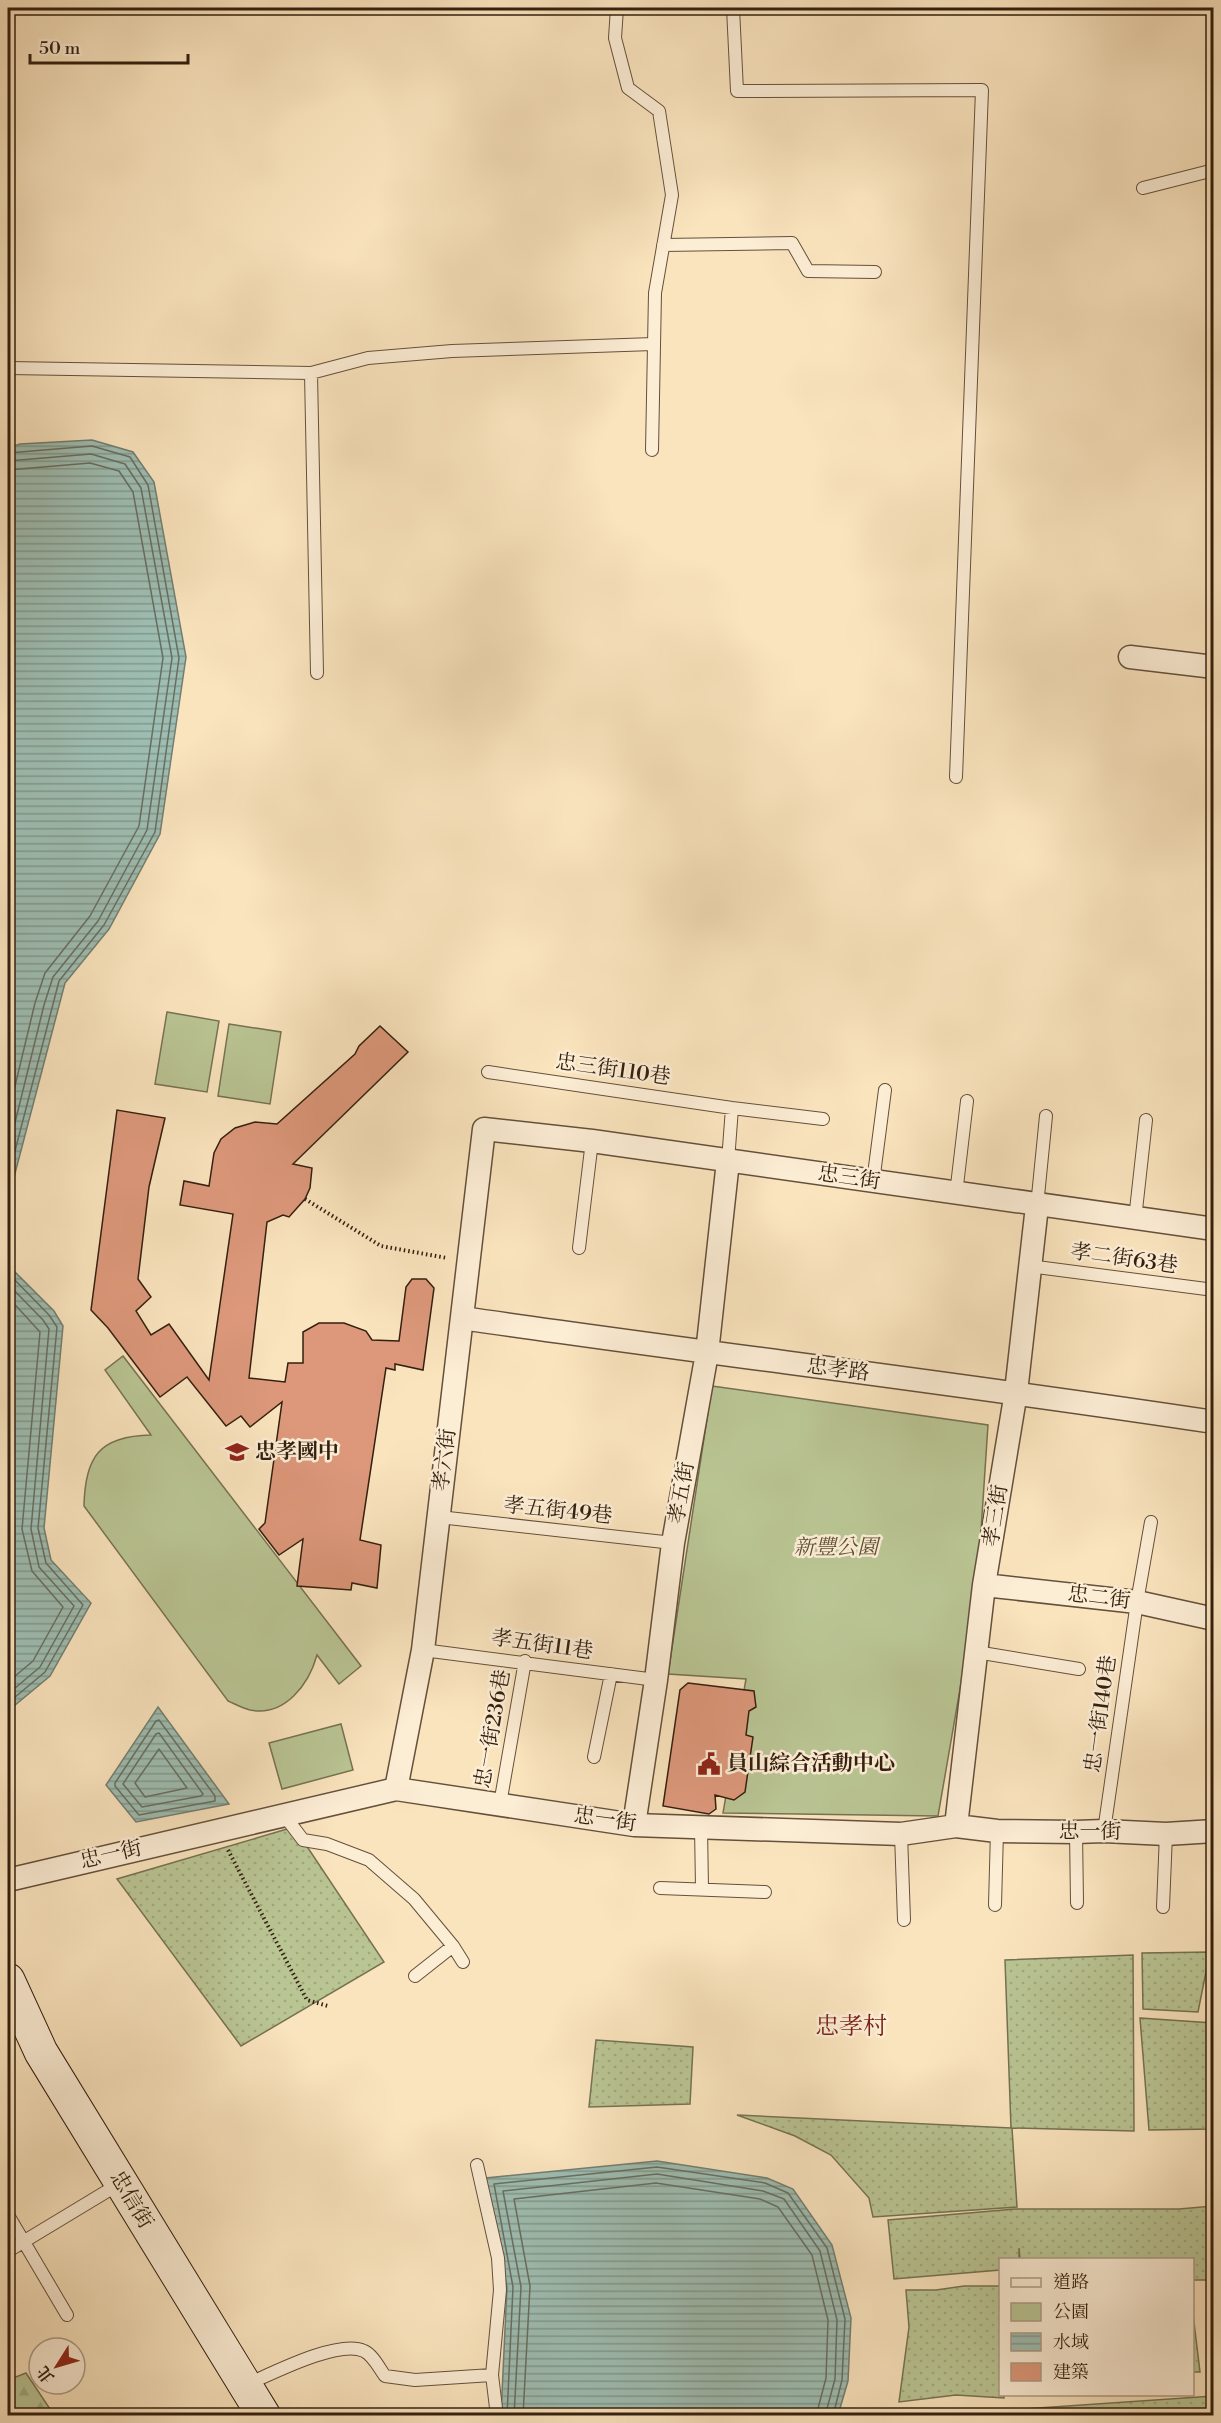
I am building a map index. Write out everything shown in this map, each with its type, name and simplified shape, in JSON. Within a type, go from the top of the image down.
[{"type":"street","points":[[1130,657],[1214,667]]},
{"type":"street","name":"忠三街","points":[[484,1129],[592,1141],[1214,1230]]},
{"type":"street","name":"孝六街","points":[[396,1789],[423,1650],[484,1129]]},
{"type":"street","name":"孝五街","points":[[634,1825],[656,1680],[673,1543],[707,1353],[728,1161]]},
{"type":"street","name":"孝三街","points":[[957,1827],[984,1585],[1016,1392],[1037,1206]]},
{"type":"street","name":"忠孝路","points":[[462,1318],[707,1353],[1016,1392],[1214,1422]]},
{"type":"street","name":"忠二街","points":[[984,1585],[1137,1602],[1214,1619]]},
{"type":"street","name":"忠一街","points":[[8,1880],[396,1789],[634,1825],[901,1834],[957,1827],[997,1831],[1104,1831],[1166,1834],[1214,1831]]},
{"type":"street","name":"忠信街","points":[[11,1995],[41,2052],[264,2415]]},
{"type":"lane","points":[[617,8],[615,38],[628,88],[659,111],[672,195],[655,293],[652,450]]},
{"type":"lane","points":[[733,8],[737,91],[982,90],[956,777]]},
{"type":"lane","points":[[1143,188],[1214,170]]},
{"type":"lane","points":[[663,245],[792,243],[808,271],[875,273]]},
{"type":"lane","points":[[8,368],[311,373],[368,358],[452,351],[653,344]]},
{"type":"lane","points":[[311,373],[317,673]]},
{"type":"lane","name":"忠三街110巷","points":[[488,1072],[823,1119]]},
{"type":"lane","points":[[873,1182],[885,1090]]},
{"type":"lane","points":[[956,1194],[967,1101]]},
{"type":"lane","points":[[728,1161],[732,1108]]},
{"type":"lane","points":[[1037,1206],[1046,1116]]},
{"type":"lane","points":[[1135,1219],[1146,1120]]},
{"type":"lane","points":[[579,1248],[592,1141]]},
{"type":"lane","name":"孝二街63巷","points":[[1029,1266],[1214,1290]]},
{"type":"lane","name":"孝五街49巷","points":[[439,1517],[673,1543]]},
{"type":"lane","name":"忠一街140巷","points":[[1104,1831],[1137,1602],[1151,1522]]},
{"type":"lane","name":"孝五街11巷","points":[[423,1650],[525,1661],[656,1680]]},
{"type":"lane","points":[[976,1652],[1079,1669]]},
{"type":"lane","name":"忠一街236巷","points":[[500,1804],[525,1661]]},
{"type":"lane","points":[[594,1757],[610,1674]]},
{"type":"lane","points":[[284,1815],[303,1840],[327,1844],[369,1860],[414,1899],[453,1946],[463,1962]]},
{"type":"lane","points":[[701,1827],[702,1888]]},
{"type":"lane","points":[[995,1905],[997,1831]]},
{"type":"lane","points":[[1076,1832],[1077,1903]]},
{"type":"lane","points":[[901,1834],[904,1920]]},
{"type":"lane","points":[[1163,1907],[1166,1834]]},
{"type":"lane","points":[[660,1888],[765,1892]]},
{"type":"lane","points":[[416,1976],[453,1946]]},
{"type":"lane","points":[[477,2165],[498,2258],[499,2279],[492,2375],[497,2415]]},
{"type":"lane","points":[[8,2251],[121,2183]]},
{"type":"lane","points":[[8,2215],[67,2315]]},
{"type":"lane","points":[[244,2385],[333,2350],[352,2348],[365,2351],[385,2376],[415,2379],[492,2375]]},
{"type":"path","points":[[305,1199],[381,1246],[468,1262]]},
{"type":"path","points":[[218,1830],[307,2000],[328,2006]]},
{"type":"green space","points":[[167,1012],[219,1021],[207,1092],[155,1084]]},
{"type":"green space","points":[[229,1024],[281,1032],[270,1104],[218,1096]]},
{"type":"green space","points":[[123,1356],[361,1666],[339,1684],[317,1655],[302,1687],[284,1703],[263,1711],[250,1710],[228,1701],[84,1506],[88,1474],[98,1452],[119,1440],[151,1435],[105,1370]]},
{"type":"green space","name":"新豐公園","points":[[712,1386],[988,1425],[977,1591],[938,1816],[723,1813],[746,1679],[668,1674]]},
{"type":"green space","points":[[341,1724],[353,1770],[282,1789],[269,1743]]},
{"type":"green space","points":[[294,1827],[384,1962],[241,2046],[117,1879]]},
{"type":"green space","points":[[1210,1952],[1198,2012],[1143,2009],[1142,1953]]},
{"type":"green space","points":[[1133,1955],[1134,2131],[1012,2128],[1017,2207],[873,2217],[869,2198],[831,2155],[795,2136],[737,2115],[1011,2128],[1005,1960]]},
{"type":"green space","points":[[1140,2018],[1213,2023],[1213,2129],[1149,2130]]},
{"type":"green space","points":[[596,2040],[693,2047],[690,2104],[589,2107]]},
{"type":"green space","points":[[1213,2206],[1213,2364],[1211,2364],[1208,2280],[1194,2280],[1194,2258],[1020,2258],[1019,2248],[1019,2258],[999,2258],[999,2270],[894,2279],[888,2220],[1015,2209],[1179,2209]]},
{"type":"green space","points":[[964,2286],[999,2286],[999,2396],[1004,2396],[1004,2398],[956,2395],[899,2402],[909,2327],[906,2290],[936,2290]]},
{"type":"green space","points":[[1194,2322],[1200,2372],[1194,2372]]},
{"type":"green space","points":[[26,2373],[27,2396],[41,2396],[54,2415],[8,2415],[8,2380]]},
{"type":"green space","points":[[1213,2396],[1213,2415],[936,2415]]},
{"type":"water","points":[[92,440],[133,452],[154,482],[186,657],[160,834],[109,929],[65,983],[8,1200],[8,448],[20,444]]},
{"type":"water","points":[[8,1265],[54,1311],[63,1326],[44,1528],[51,1560],[91,1603],[50,1676],[8,1711]]},
{"type":"water","points":[[158,1707],[229,1804],[136,1822],[106,1785]]},
{"type":"water","points":[[657,2161],[767,2178],[793,2189],[832,2245],[851,2318],[848,2381],[838,2415],[501,2415],[507,2287],[486,2178]]},
{"type":"building","points":[[380,1026],[408,1052],[293,1164],[312,1168],[310,1188],[305,1199],[289,1217],[283,1215],[267,1222],[249,1378],[285,1382],[288,1363],[303,1363],[303,1332],[319,1323],[344,1323],[366,1331],[372,1340],[399,1341],[406,1287],[412,1279],[426,1279],[434,1288],[423,1370],[395,1364],[395,1370],[386,1368],[360,1540],[381,1545],[377,1588],[352,1583],[351,1590],[297,1586],[303,1539],[279,1555],[259,1529],[265,1523],[282,1402],[250,1427],[241,1416],[226,1426],[187,1377],[160,1397],[108,1328],[91,1310],[117,1110],[165,1118],[149,1187],[138,1279],[151,1297],[136,1311],[151,1335],[169,1324],[209,1380],[233,1214],[180,1205],[184,1181],[209,1186],[214,1153],[221,1139],[235,1128],[255,1122],[277,1124],[355,1054],[359,1046]]},
{"type":"building","name":"員山綜合活動中心","points":[[688,1683],[754,1691],[756,1707],[749,1711],[746,1735],[753,1737],[745,1792],[734,1800],[715,1795],[716,1809],[709,1814],[663,1806],[680,1690]]},
{"type":"place","name":"忠孝國中","points":[[237,1452]]},
{"type":"place","name":"員山綜合活動中心","points":[[709,1764]]},
{"type":"district","name":"忠孝村","points":[[851,2027]]}]
